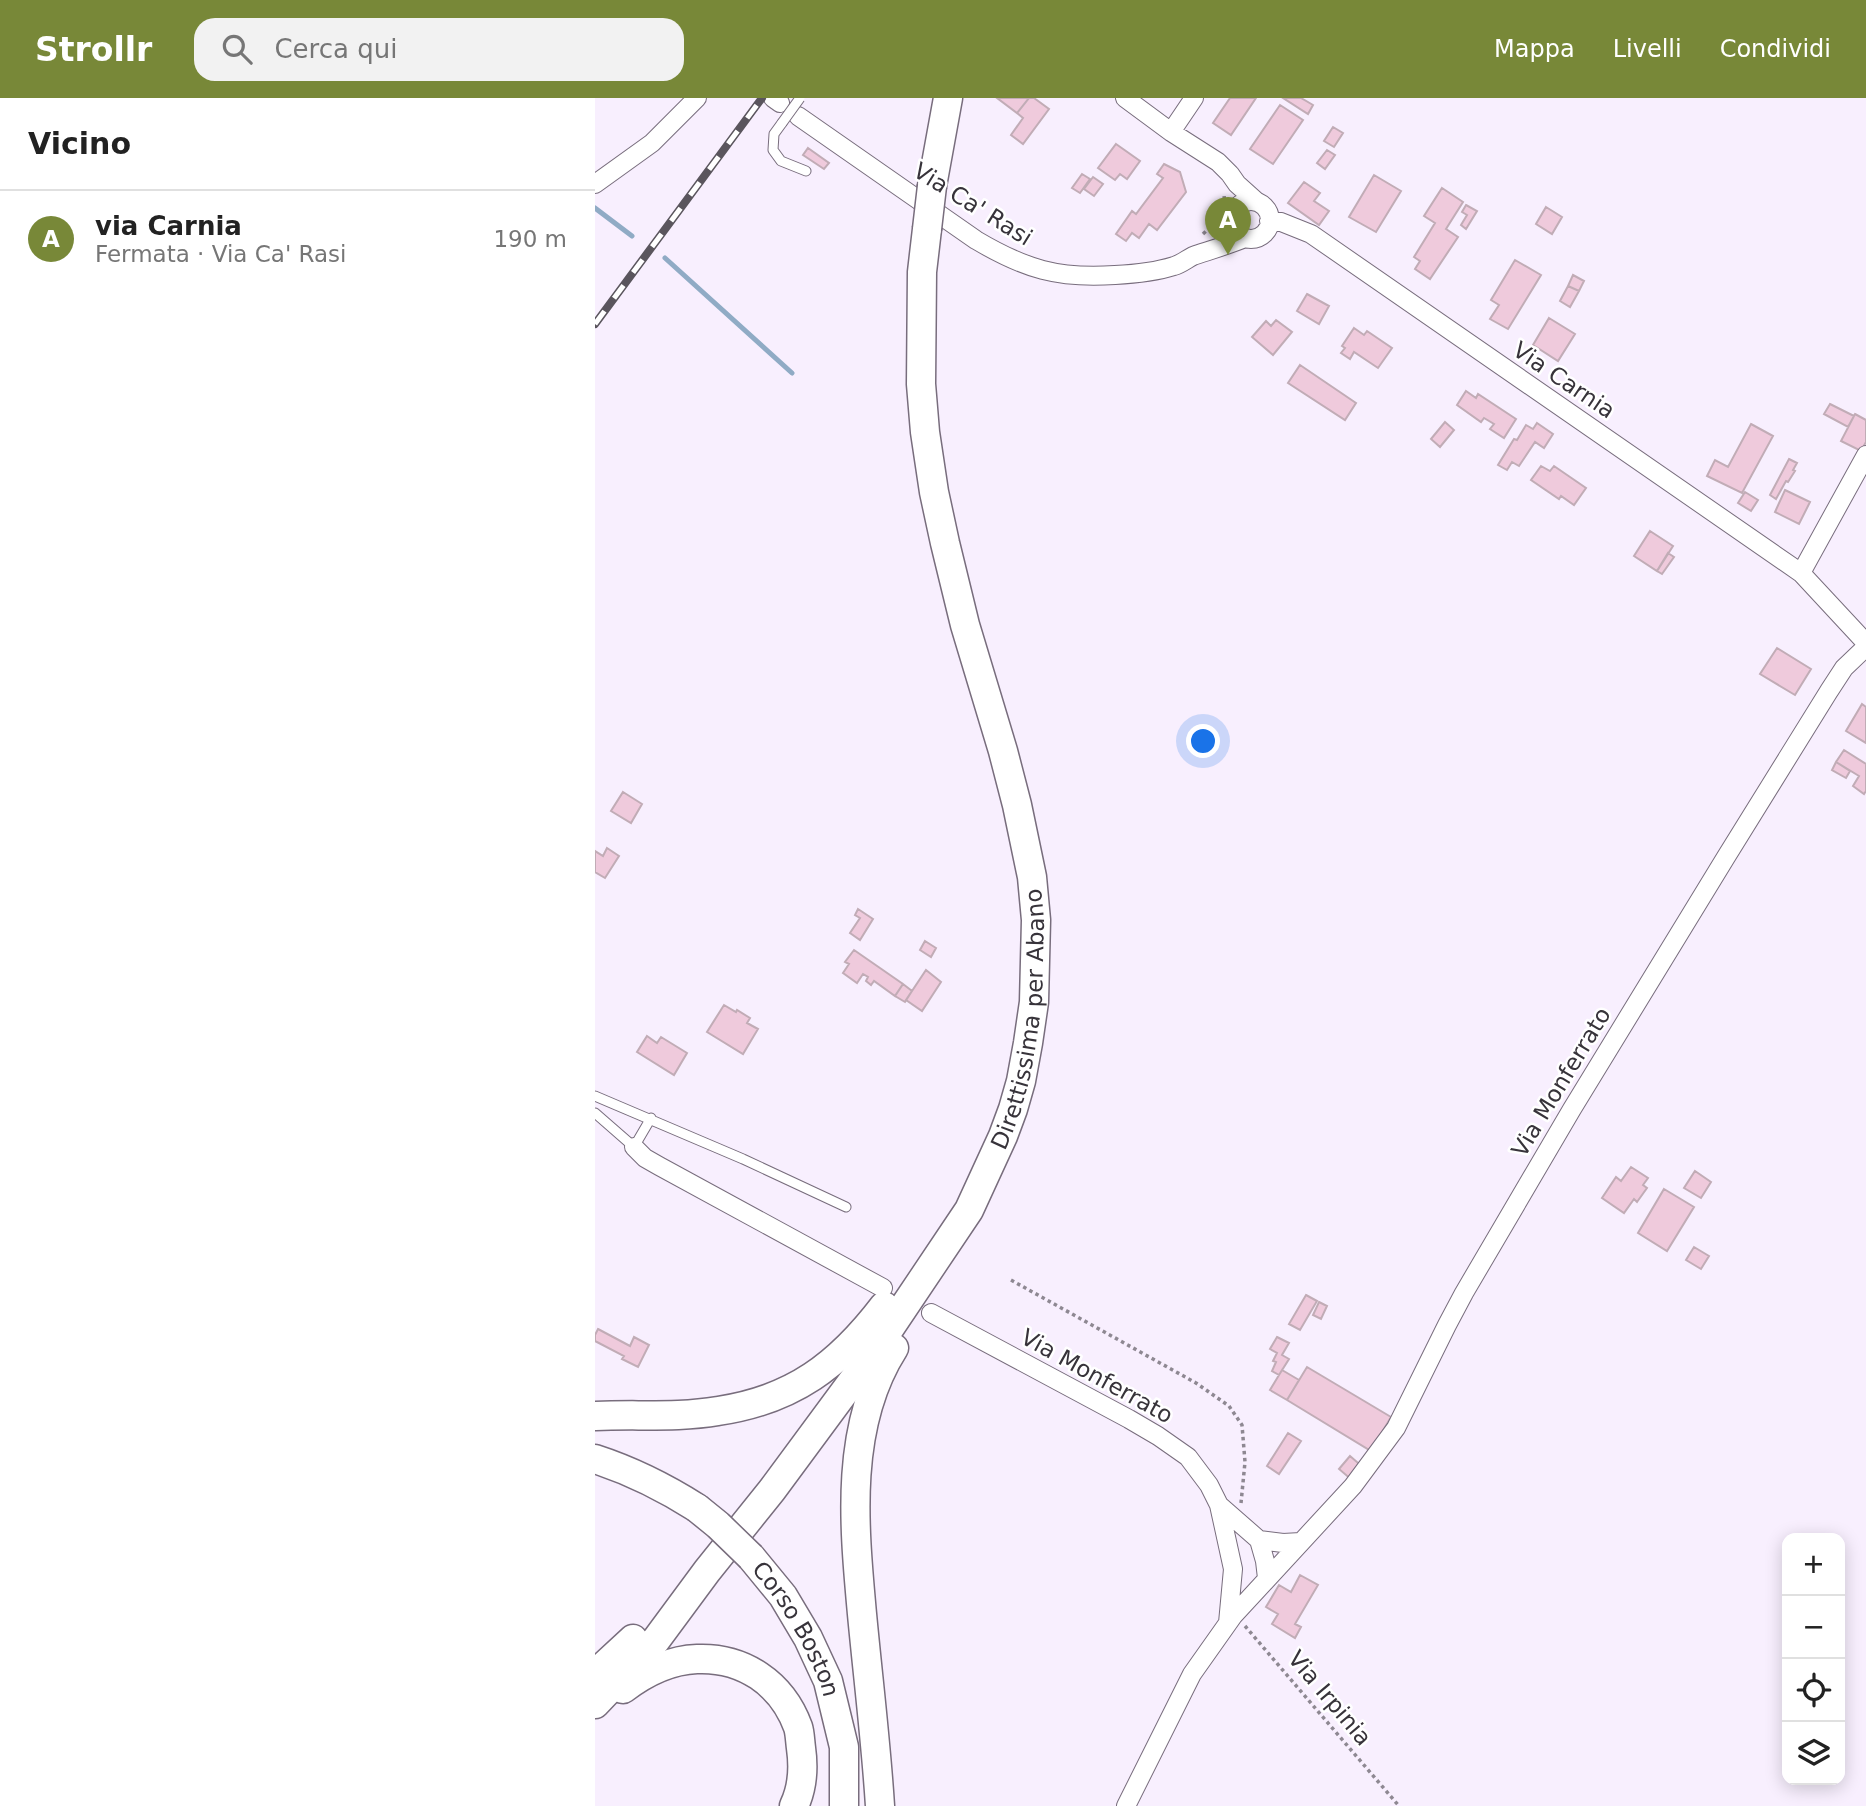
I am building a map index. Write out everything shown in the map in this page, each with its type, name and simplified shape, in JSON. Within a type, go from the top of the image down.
[{"type":"highway","name":"Direttissima per Abano","points":[[595,1706],[656,1640],[871,1356],[969,1210],[1003,1136],[1021,1081],[1034,1002],[1036,920],[1031,877],[1017,805],[944,543],[925,432],[921,384],[922,272],[932,186],[948,98]]},
{"type":"highway","points":[[595,1416],[716,1412],[781,1394],[810,1378],[844,1353],[865,1331],[915,1265],[969,1210]]},
{"type":"highway","points":[[880,1806],[856,1535],[855,1501],[863,1431],[877,1379],[940,1273],[969,1210]]},
{"type":"highway","name":"Corso Boston","points":[[595,1459],[642,1477],[697,1508],[751,1557],[783,1596],[808,1638],[828,1681],[844,1747],[844,1806]]},
{"type":"highway","name":"Direttissima per Abano","points":[[595,1674],[707,1571]]},
{"type":"highway","points":[[595,1706],[652,1670],[673,1663],[696,1659],[720,1660],[740,1666],[768,1681],[787,1704],[799,1728],[804,1768],[800,1794],[794,1806]]},
{"type":"street","points":[[595,184],[652,143],[697,98]]},
{"type":"street","points":[[1125,98],[1218,162],[1230,174],[1230,187],[1238,206]]},
{"type":"street","points":[[1171,132],[1194,98]]},
{"type":"street","name":"Via Ca' Rasi","points":[[793,112],[976,240],[1002,256],[1049,273],[1074,277],[1145,273],[1178,265],[1245,238]]},
{"type":"street","points":[[1230,187],[1257,202],[1267,211],[1266,228],[1258,238],[1239,235],[1232,224]]},
{"type":"street","points":[[1222,247],[1232,224],[1234,211],[1244,203],[1257,202]]},
{"type":"street","name":"Via Carnia","points":[[1266,228],[1281,222],[1311,234],[1801,573],[1866,645]]},
{"type":"street","points":[[1801,573],[1866,455]]},
{"type":"street","name":"Via Monferrato","points":[[1126,1806],[1192,1674],[1230,1619],[1353,1486],[1396,1429],[1452,1314],[1579,1098],[1829,691],[1844,668],[1866,645]]},
{"type":"street","points":[[634,1147],[645,1158],[659,1166],[883,1288]]},
{"type":"street","name":"Via Monferrato","points":[[931,1313],[1129,1419],[1188,1457],[1209,1485],[1219,1505],[1233,1569],[1230,1619]]},
{"type":"street","name":"Via Monferrato","points":[[1219,1505],[1259,1540]]},
{"type":"street","points":[[1233,1569],[1252,1586],[1262,1582],[1265,1561],[1259,1540],[1301,1542]]},
{"type":"lane","points":[[793,112],[774,134],[772,150],[781,161],[806,171]]},
{"type":"lane","points":[[595,1096],[744,1159],[846,1207]]},
{"type":"lane","points":[[595,1113],[634,1147],[651,1118]]},
{"type":"path","points":[[1200,237],[1221,216],[1230,187]]},
{"type":"path","name":"Via Monferrato","points":[[1011,1280],[1196,1383],[1229,1406],[1242,1425],[1245,1462],[1239,1523]]},
{"type":"path","name":"Via Irpinia","points":[[1230,1619],[1250,1631],[1399,1806]]},
{"type":"building","points":[[997,98],[1029,98],[1017,113]]},
{"type":"building","points":[[1029,98],[1034,98],[1049,109],[1023,144],[1011,135],[1023,118],[1017,113]]},
{"type":"building","points":[[1230,98],[1256,98],[1231,135],[1213,123]]},
{"type":"building","points":[[1283,98],[1301,98],[1313,105],[1308,114]]},
{"type":"building","points":[[1280,105],[1303,120],[1273,164],[1250,149]]},
{"type":"building","points":[[1333,127],[1343,133],[1334,147],[1324,141]]},
{"type":"building","points":[[1116,144],[1140,161],[1127,179],[1120,174],[1115,180],[1098,168]]},
{"type":"building","points":[[808,148],[829,163],[824,169],[803,155]]},
{"type":"building","points":[[1327,150],[1335,155],[1325,169],[1317,163]]},
{"type":"building","points":[[1164,164],[1180,172],[1186,192],[1157,230],[1149,224],[1139,238],[1132,233],[1126,241],[1116,234],[1132,211],[1136,214],[1163,178],[1157,174]]},
{"type":"building","points":[[1082,174],[1090,179],[1080,193],[1072,188]]},
{"type":"building","points":[[1374,175],[1401,191],[1376,232],[1349,217]]},
{"type":"building","points":[[1093,177],[1103,184],[1094,196],[1084,189]]},
{"type":"building","points":[[1304,182],[1320,193],[1314,201],[1329,211],[1319,225],[1288,203]]},
{"type":"building","points":[[1442,188],[1463,202],[1446,229],[1458,237],[1430,279],[1415,269],[1420,261],[1414,257],[1435,223],[1424,216]]},
{"type":"building","points":[[1466,205],[1477,211],[1466,229],[1461,225],[1467,215],[1462,212]]},
{"type":"building","points":[[1546,207],[1562,217],[1552,234],[1536,224]]},
{"type":"building","points":[[1515,260],[1541,275],[1508,329],[1490,319],[1499,305],[1491,300]]},
{"type":"building","points":[[1573,275],[1584,281],[1579,291],[1568,286]]},
{"type":"building","points":[[1568,286],[1579,291],[1570,307],[1560,301]]},
{"type":"building","points":[[1307,294],[1329,306],[1319,324],[1297,311]]},
{"type":"building","points":[[1549,318],[1575,334],[1558,361],[1533,345]]},
{"type":"building","points":[[1276,320],[1292,332],[1273,355],[1252,337],[1266,321],[1271,326]]},
{"type":"building","points":[[1354,328],[1364,335],[1367,331],[1392,348],[1378,368],[1354,352],[1350,359],[1341,353],[1345,348],[1342,346]]},
{"type":"building","points":[[1300,365],[1356,403],[1345,420],[1288,383]]},
{"type":"building","points":[[1466,391],[1476,398],[1478,394],[1516,419],[1504,438],[1490,429],[1494,424],[1484,418],[1481,422],[1457,405]]},
{"type":"building","points":[[1830,404],[1854,416],[1848,427],[1824,414]]},
{"type":"building","points":[[1855,414],[1866,420],[1866,442],[1861,451],[1841,441]]},
{"type":"building","points":[[1445,422],[1454,430],[1440,447],[1431,439]]},
{"type":"building","points":[[1537,423],[1553,434],[1544,448],[1535,442],[1519,466],[1512,462],[1507,470],[1498,465],[1526,425],[1533,429]]},
{"type":"building","points":[[1751,424],[1773,436],[1742,493],[1707,476],[1715,460],[1728,467]]},
{"type":"building","points":[[1789,459],[1797,463],[1793,470],[1795,471],[1776,499],[1770,495]]},
{"type":"building","points":[[1541,466],[1550,471],[1554,466],[1586,488],[1574,505],[1561,496],[1559,499],[1531,480]]},
{"type":"building","points":[[1785,490],[1810,502],[1799,524],[1775,512]]},
{"type":"building","points":[[1745,492],[1758,500],[1751,511],[1738,503]]},
{"type":"building","points":[[1650,531],[1673,546],[1657,571],[1634,556]]},
{"type":"building","points":[[1668,553],[1674,557],[1662,574],[1657,571]]},
{"type":"building","points":[[1777,648],[1811,669],[1795,695],[1760,674]]},
{"type":"building","points":[[1862,704],[1866,707],[1866,743],[1846,731]]},
{"type":"building","points":[[1844,750],[1866,764],[1864,794],[1853,786],[1859,776],[1836,762]]},
{"type":"building","points":[[1836,762],[1850,771],[1846,778],[1832,770]]},
{"type":"building","points":[[623,792],[642,804],[631,823],[611,811]]},
{"type":"building","points":[[607,848],[619,856],[605,878],[595,872],[595,851],[603,856]]},
{"type":"building","points":[[858,909],[873,919],[860,940],[850,933],[860,918],[855,915]]},
{"type":"building","points":[[925,941],[936,948],[931,957],[920,950]]},
{"type":"building","points":[[854,950],[903,984],[895,996],[874,981],[871,985],[866,981],[868,977],[863,974],[857,983],[843,973],[849,964],[845,962]]},
{"type":"building","points":[[926,970],[941,982],[922,1011],[906,1000]]},
{"type":"building","points":[[903,984],[912,991],[905,1002],[895,996]]},
{"type":"building","points":[[724,1005],[750,1018],[747,1023],[758,1029],[743,1054],[707,1032]]},
{"type":"building","points":[[647,1036],[657,1043],[661,1037],[687,1053],[674,1075],[637,1052]]},
{"type":"building","points":[[1631,1167],[1648,1178],[1643,1185],[1647,1188],[1637,1202],[1634,1199],[1624,1213],[1602,1198],[1616,1177],[1621,1181]]},
{"type":"building","points":[[1695,1171],[1711,1182],[1701,1198],[1684,1188]]},
{"type":"building","points":[[1664,1189],[1694,1207],[1667,1251],[1638,1233]]},
{"type":"building","points":[[1694,1247],[1709,1256],[1701,1269],[1686,1260]]},
{"type":"building","points":[[1306,1295],[1317,1301],[1300,1330],[1289,1324]]},
{"type":"building","points":[[1319,1302],[1327,1306],[1321,1319],[1313,1315]]},
{"type":"building","points":[[598,1329],[630,1346],[634,1337],[649,1345],[638,1367],[622,1359],[624,1356],[595,1341]]},
{"type":"building","points":[[1277,1337],[1289,1343],[1282,1355],[1289,1359],[1279,1375],[1272,1371],[1277,1353],[1270,1349]]},
{"type":"building","points":[[1307,1367],[1391,1417],[1371,1451],[1287,1400]]},
{"type":"building","points":[[1282,1370],[1299,1380],[1287,1400],[1270,1390]]},
{"type":"building","points":[[1288,1433],[1301,1441],[1279,1474],[1267,1466]]},
{"type":"building","points":[[1350,1456],[1365,1469],[1353,1481],[1339,1469]]},
{"type":"building","points":[[1300,1575],[1318,1585],[1295,1624],[1301,1627],[1295,1638],[1272,1624],[1278,1614],[1266,1607],[1279,1585],[1291,1592]]},
{"type":"waterway","points":[[595,208],[632,236]]},
{"type":"waterway","points":[[665,258],[792,373]]},
{"type":"railway","points":[[595,324],[762,98]]},
{"type":"place","name":"via Carnia","points":[[1228,255]]}]
